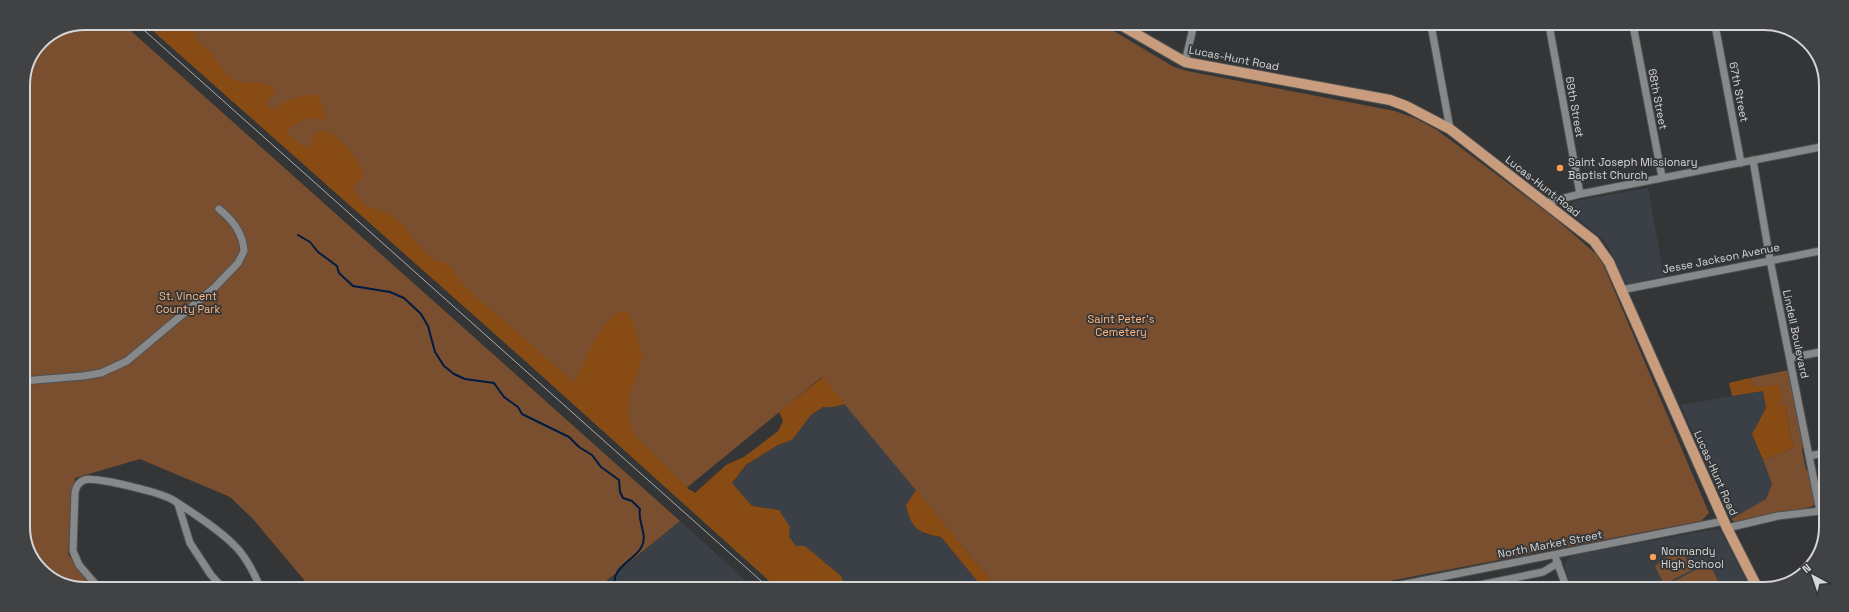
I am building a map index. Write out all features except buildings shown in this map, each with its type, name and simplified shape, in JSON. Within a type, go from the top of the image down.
[{"type":"main road","name":"Lucas-Hunt Road","points":[[1129,30],[1185,62],[1390,100],[1406,106],[1450,129],[1599,246],[1605,254],[1726,524],[1755,582]]},
{"type":"street","points":[[1185,62],[1193,30]]},
{"type":"street","points":[[1432,30],[1450,129]]},
{"type":"street","name":"69th Street","points":[[1550,30],[1580,194]]},
{"type":"street","name":"68th Street","points":[[1634,30],[1662,177]]},
{"type":"street","name":"67th Street","points":[[1716,30],[1741,163]]},
{"type":"street","points":[[1545,203],[1662,177],[1819,147]]},
{"type":"street","name":"Lindell Boulevard","points":[[1753,160],[1770,260],[1819,500]]},
{"type":"street","points":[[30,381],[83,376],[118,367],[138,353],[214,288],[238,263],[244,251],[239,231],[233,222],[219,209]]},
{"type":"street","name":"Jesse Jackson Avenue","points":[[1621,290],[1819,251]]},
{"type":"street","points":[[1790,358],[1819,352]]},
{"type":"street","points":[[1809,456],[1819,454]]},
{"type":"street","points":[[94,582],[79,565],[73,551],[75,492],[79,483],[89,479],[162,495],[178,504],[236,546],[257,582]]},
{"type":"street","points":[[178,504],[190,543],[207,570],[218,582]]},
{"type":"street","name":"North Market Street","points":[[1414,582],[1726,524],[1778,516],[1819,513]]},
{"type":"street","points":[[1555,555],[1565,582]]},
{"type":"street","points":[[1498,582],[1543,572],[1558,563]]},
{"type":"shaded area","points":[[152,30],[192,30],[197,40],[211,52],[226,74],[238,82],[261,83],[274,87],[275,92],[267,101],[267,106],[272,110],[283,103],[300,96],[319,95],[326,120],[306,118],[289,128],[288,135],[308,149],[314,136],[319,131],[328,132],[339,139],[355,158],[364,176],[352,188],[365,205],[391,215],[404,226],[413,239],[433,260],[447,263],[467,289],[574,382],[598,334],[604,326],[620,311],[628,313],[634,325],[643,356],[629,397],[628,414],[635,436],[687,488],[695,493],[726,465],[744,457],[778,431],[783,421],[779,412],[823,377],[845,404],[834,407],[823,407],[811,415],[792,440],[778,445],[746,465],[732,483],[752,506],[779,510],[790,527],[789,537],[796,546],[805,546],[841,576],[844,582],[770,582],[523,359]]},
{"type":"shaded area","points":[[1648,188],[1664,276],[1628,284],[1625,282],[1604,240],[1572,214],[1571,205],[1580,200]]},
{"type":"shaded area","points":[[1750,378],[1755,387],[1780,385],[1781,397],[1778,404],[1786,406],[1790,435],[1795,447],[1763,460],[1752,434],[1766,408],[1763,391],[1732,396],[1729,383]]},
{"type":"shaded area","points":[[1763,391],[1766,408],[1752,434],[1772,484],[1766,499],[1731,519],[1681,405]]},
{"type":"shaded area","points":[[845,404],[916,490],[906,505],[923,534],[941,537],[978,582],[843,582],[841,576],[805,546],[796,546],[788,537],[779,510],[752,506],[732,483],[746,466],[778,445],[792,440],[811,415],[823,407],[834,407]]},
{"type":"shaded area","points":[[916,490],[992,582],[978,582],[941,537],[927,534],[913,525],[906,505]]},
{"type":"shaded area","points":[[680,521],[747,582],[607,582]]},
{"type":"shaded area","name":"Normandy High School","points":[[1716,529],[1721,531],[1747,582],[1570,582],[1564,565],[1568,559],[1575,555]]},
{"type":"green space","name":"St. Vincent County Park","points":[[85,30],[130,30],[680,521],[605,582],[306,582],[253,519],[230,497],[140,459],[75,478],[68,554],[90,582],[78,582],[71,580],[55,573],[49,568],[37,554],[33,545],[30,530],[30,85],[34,64],[46,46],[64,34]]},
{"type":"green space","name":"Saint Peter's Cemetery","points":[[162,30],[1112,30],[1174,67],[1187,71],[1395,111],[1417,119],[1437,130],[1556,219],[1596,254],[1603,264],[1709,513],[1701,521],[1384,582],[992,582],[822,377],[684,490]]},
{"type":"green space","points":[[1789,370],[1804,442],[1802,450],[1806,470],[1809,470],[1816,504],[1810,507],[1735,522],[1731,519],[1766,499],[1772,484],[1763,460],[1795,447],[1790,435],[1786,406],[1777,404],[1781,397],[1755,387],[1750,378]]},
{"type":"green space","points":[[1683,552],[1692,570],[1668,582],[1663,582],[1655,566],[1669,555]]},
{"type":"green space","points":[[1709,563],[1718,582],[1672,582]]},
{"type":"waterway","points":[[298,235],[310,242],[318,252],[337,266],[339,273],[353,286],[390,292],[404,298],[421,314],[428,326],[435,352],[444,366],[454,374],[465,379],[494,383],[504,397],[518,407],[522,414],[569,437],[579,447],[592,455],[601,467],[619,480],[620,492],[623,498],[632,501],[640,509],[640,519],[644,538],[641,548],[619,570],[614,582]]},
{"type":"tram line","points":[[144,30],[762,582]]},
{"type":"place","name":"Saint Joseph Missionary Baptist Church","points":[[1560,168]]},
{"type":"place","name":"Normandy High School","points":[[1653,557]]}]
